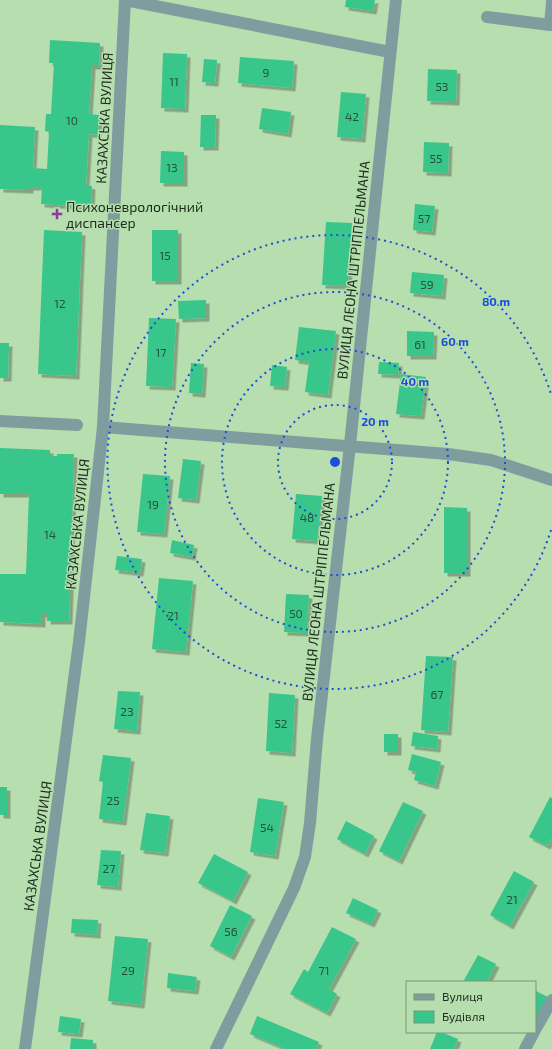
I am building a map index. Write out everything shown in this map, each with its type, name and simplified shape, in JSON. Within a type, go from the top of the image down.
[{"type":"street","points":[[125,0],[390,52]]},
{"type":"street","name":"КАЗАХСЬКА ВУЛИЦЯ","points":[[25,1049],[79,642],[103,427],[125,0]]},
{"type":"street","name":"ВУЛИЦЯ ЛЕОНА ШТРІППЕЛЬМАНА","points":[[216,1049],[294,888],[305,857],[310,823],[317,739],[350,446],[396,0]]},
{"type":"street","points":[[487,17],[550,25],[552,2]]},
{"type":"street","points":[[0,421],[77,425]]},
{"type":"street","points":[[103,427],[448,454],[491,460],[552,480]]},
{"type":"street","points":[[536,1029],[552,1000]]},
{"type":"street","points":[[525,1049],[534,1033]]},
{"type":"building","points":[[346,0],[375,0],[373,11],[345,7]]},
{"type":"building","points":[[50,40],[100,43],[99,66],[92,66],[89,114],[99,115],[98,135],[89,134],[86,185],[92,186],[91,207],[41,204],[42,187],[30,187],[30,190],[0,189],[0,125],[35,127],[33,168],[47,169],[49,132],[45,131],[46,114],[51,114],[54,63],[49,63]]},
{"type":"building","points":[[163,53],[187,54],[185,109],[161,108]]},
{"type":"building","points":[[240,57],[294,61],[292,88],[238,83]]},
{"type":"building","points":[[204,59],[217,60],[215,83],[202,82]]},
{"type":"building","points":[[428,69],[457,70],[456,102],[427,101]]},
{"type":"building","points":[[341,92],[366,94],[362,139],[337,137]]},
{"type":"building","points":[[262,108],[291,112],[288,134],[259,129]]},
{"type":"building","points":[[201,115],[216,115],[215,147],[200,147]]},
{"type":"building","points":[[424,142],[449,143],[448,173],[423,172]]},
{"type":"building","points":[[161,151],[184,152],[184,183],[160,183]]},
{"type":"building","points":[[415,204],[435,206],[432,232],[413,230]]},
{"type":"building","points":[[326,222],[352,223],[348,286],[322,285]]},
{"type":"building","points":[[44,230],[82,232],[76,376],[38,374]]},
{"type":"building","points":[[152,230],[178,230],[178,281],[152,281]]},
{"type":"building","points":[[412,272],[444,275],[442,296],[410,293]]},
{"type":"building","points":[[206,300],[206,318],[179,319],[178,301]]},
{"type":"building","points":[[149,318],[176,319],[172,387],[146,386]]},
{"type":"building","points":[[299,327],[336,331],[328,395],[305,392],[309,362],[295,360]]},
{"type":"building","points":[[407,331],[434,332],[433,356],[407,356]]},
{"type":"building","points":[[0,343],[9,343],[8,378],[0,378]]},
{"type":"building","points":[[379,362],[399,363],[398,375],[378,374]]},
{"type":"building","points":[[191,363],[204,364],[202,394],[189,393]]},
{"type":"building","points":[[272,365],[287,367],[285,387],[270,386]]},
{"type":"building","points":[[401,374],[426,377],[421,416],[396,414]]},
{"type":"building","points":[[0,448],[50,450],[50,456],[57,456],[57,454],[74,454],[69,621],[47,621],[47,614],[42,614],[42,624],[0,622],[0,574],[26,574],[29,494],[0,494]]},
{"type":"building","points":[[183,459],[201,461],[196,500],[178,498]]},
{"type":"building","points":[[143,474],[170,476],[164,534],[137,532]]},
{"type":"building","points":[[296,494],[322,496],[317,541],[292,539]]},
{"type":"building","points":[[444,507],[467,508],[467,573],[444,573]]},
{"type":"building","points":[[172,540],[194,545],[192,557],[170,553]]},
{"type":"building","points":[[117,556],[142,559],[140,573],[115,570]]},
{"type":"building","points":[[159,578],[193,581],[186,652],[152,649]]},
{"type":"building","points":[[286,594],[309,595],[307,633],[284,632]]},
{"type":"building","points":[[426,656],[453,657],[448,732],[421,730]]},
{"type":"building","points":[[118,691],[140,692],[137,731],[114,729]]},
{"type":"building","points":[[269,693],[295,695],[292,753],[266,751]]},
{"type":"building","points":[[413,732],[438,736],[437,749],[411,746]]},
{"type":"building","points":[[384,734],[398,734],[398,752],[384,752]]},
{"type":"building","points":[[412,754],[441,762],[435,786],[414,780],[416,772],[408,770]]},
{"type":"building","points":[[103,755],[131,758],[123,822],[99,819],[103,782],[99,781]]},
{"type":"building","points":[[0,787],[7,787],[7,815],[0,815]]},
{"type":"building","points":[[550,797],[552,798],[552,838],[547,846],[529,837]]},
{"type":"building","points":[[258,798],[284,802],[275,856],[250,852]]},
{"type":"building","points":[[403,802],[423,811],[399,861],[379,851]]},
{"type":"building","points":[[146,813],[170,816],[165,853],[140,850]]},
{"type":"building","points":[[346,821],[374,836],[365,854],[337,839]]},
{"type":"building","points":[[101,850],[121,851],[118,887],[97,885]]},
{"type":"building","points":[[214,854],[248,872],[233,901],[198,883]]},
{"type":"building","points":[[514,871],[534,882],[510,926],[490,915]]},
{"type":"building","points":[[353,898],[378,910],[371,924],[346,913]]},
{"type":"building","points":[[230,905],[252,916],[231,957],[210,946]]},
{"type":"building","points":[[72,919],[98,920],[97,935],[71,933]]},
{"type":"building","points":[[332,927],[356,939],[329,989],[337,994],[327,1013],[290,994],[304,969],[308,972]]},
{"type":"building","points":[[115,936],[148,939],[141,1005],[108,1001]]},
{"type":"building","points":[[478,955],[496,964],[488,981],[464,981]]},
{"type":"building","points":[[168,973],[197,977],[195,991],[167,988]]},
{"type":"building","points":[[536,991],[548,997],[536,1018]]},
{"type":"building","points":[[60,1016],[81,1019],[79,1034],[58,1032]]},
{"type":"building","points":[[257,1016],[319,1042],[316,1049],[286,1049],[250,1034]]},
{"type":"building","points":[[437,1033],[443,1033],[458,1039],[454,1049],[430,1049]]},
{"type":"building","points":[[71,1038],[93,1040],[93,1049],[70,1049]]},
{"type":"place","name":"Психоневрологічний диспансер","points":[[57,214]]}]
